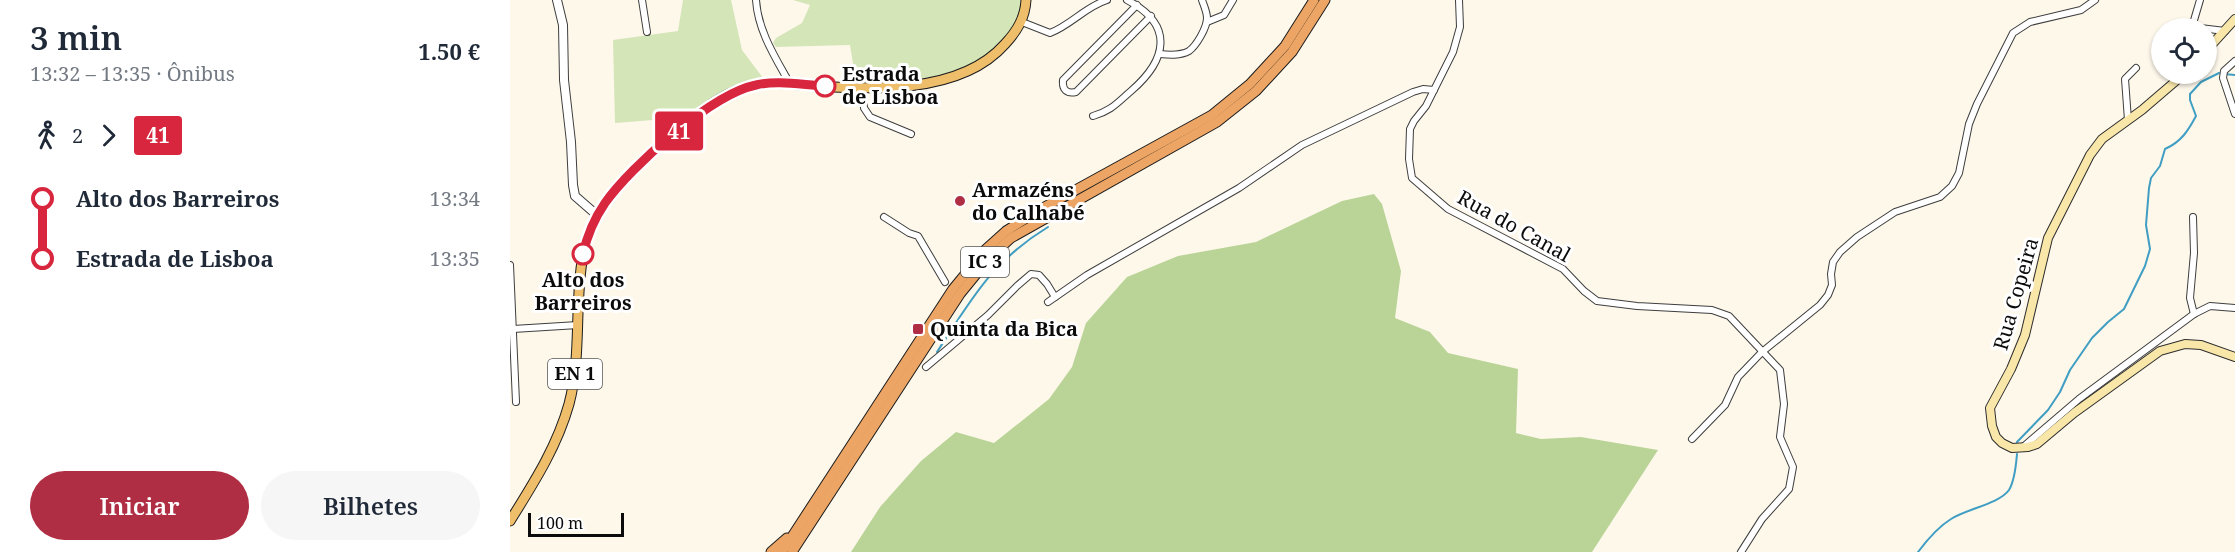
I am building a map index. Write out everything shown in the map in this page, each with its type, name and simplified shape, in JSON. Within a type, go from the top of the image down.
[{"type":"highway","name":"IC 3","points":[[782,552],[953,289],[986,249],[1006,231],[1041,209],[1212,115],[1268,66],[1285,46],[1314,0]]},
{"type":"highway","name":"IC 3","points":[[792,552],[960,294],[991,256],[1011,238],[1045,217],[1216,122],[1256,91],[1274,73],[1292,52],[1325,0]]},
{"type":"highway","points":[[771,552],[797,528]]},
{"type":"main road","name":"EN 1","points":[[510,521],[555,444],[564,421],[574,380],[579,286],[588,235],[605,203],[642,164],[716,102],[733,92],[755,85],[790,84],[862,88],[909,86],[966,73],[998,53],[1022,22],[1026,0]]},
{"type":"main road","points":[[2217,40],[2235,19]]},
{"type":"main road","name":"Rua Copeira","points":[[2022,448],[2012,448],[1996,437],[1990,408],[2011,369],[2025,335],[2048,238],[2054,222],[2096,147],[2172,84]]},
{"type":"main road","points":[[2022,448],[2037,444],[2074,413],[2160,351],[2172,346],[2193,344],[2235,357]]},
{"type":"street","points":[[557,0],[563,25],[564,80],[575,196],[598,216]]},
{"type":"street","points":[[642,0],[647,32]]},
{"type":"street","points":[[756,0],[757,18],[790,84]]},
{"type":"street","points":[[1022,22],[1050,33],[1064,28],[1084,10],[1107,0]]},
{"type":"street","points":[[1093,116],[1106,112],[1146,78],[1160,54],[1161,41],[1150,16],[1127,0]]},
{"type":"street","points":[[1202,0],[1207,22]]},
{"type":"street","points":[[1160,54],[1181,54],[1190,50],[1207,22],[1224,15],[1233,0]]},
{"type":"street","name":"Rua do Canal","points":[[1459,0],[1460,27],[1453,52],[1434,90],[1410,129],[1409,159],[1412,178],[1448,209],[1563,269],[1597,301],[1637,306],[1712,310],[1729,316],[1780,370],[1784,404],[1780,437],[1793,467],[1789,489],[1762,519],[1741,552]]},
{"type":"street","points":[[1692,439],[1725,405],[1738,377],[1762,352],[1824,300],[1833,285],[1831,274],[1833,262],[1840,252],[1857,237],[1895,212],[1940,197],[1952,186],[1959,173],[1969,124],[2013,33],[2030,22],[2081,10],[2095,0]]},
{"type":"street","points":[[2200,0],[2192,27],[2225,32]]},
{"type":"street","points":[[1137,5],[1063,80],[1065,91],[1076,92],[1150,16]]},
{"type":"street","points":[[2235,61],[2224,71],[2223,78],[2235,114]]},
{"type":"street","points":[[2128,120],[2126,79],[2136,68]]},
{"type":"street","points":[[862,88],[864,108],[870,117],[911,134]]},
{"type":"street","points":[[1048,302],[1087,275],[1239,188],[1302,145],[1413,92],[1423,89],[1434,90]]},
{"type":"street","points":[[884,217],[918,236],[945,282]]},
{"type":"street","points":[[2193,217],[2194,253],[2190,298],[2194,314]]},
{"type":"street","points":[[510,265],[516,402]]},
{"type":"street","points":[[926,367],[988,315],[1031,274],[1039,275],[1055,297]]},
{"type":"street","points":[[2022,448],[2079,399],[2194,314],[2210,306],[2235,308]]},
{"type":"street","points":[[513,329],[578,325]]},
{"type":"green space","points":[[683,0],[731,0],[742,50],[763,78],[732,88],[659,142],[653,120],[615,123],[613,40],[678,31]]},
{"type":"green space","points":[[793,0],[1021,0],[1017,17],[1001,41],[969,65],[932,77],[852,83],[853,64],[850,45],[776,47],[773,43],[776,38],[802,23],[810,5]]},
{"type":"green space","points":[[1374,194],[1382,204],[1401,271],[1395,318],[1430,332],[1448,353],[1518,369],[1516,433],[1541,439],[1581,437],[1658,450],[1592,552],[851,552],[880,507],[921,461],[956,432],[994,443],[1049,399],[1072,367],[1086,323],[1127,277],[1178,256],[1256,242],[1342,201]]},
{"type":"waterway","points":[[2017,442],[2048,410],[2060,392],[2070,370],[2092,338],[2124,309],[2145,266],[2150,249],[2146,225],[2151,178],[2160,166],[2165,149],[2183,136],[2196,116],[2190,94],[2201,82],[2219,73]]},
{"type":"waterway","points":[[2224,74],[2235,75]]},
{"type":"waterway","points":[[937,352],[972,299],[997,268],[1048,227]]},
{"type":"waterway","points":[[1918,552],[1933,534],[1951,519],[2004,495],[2013,482],[2017,454]]},
{"type":"bus line","name":"41","points":[[583,254],[588,235],[605,203],[661,146],[716,102],[733,92],[755,85],[769,83],[825,86]]},
{"type":"place","name":"Estrada de Lisboa","points":[[825,86]]},
{"type":"place","name":"Armazéns do Calhabé","points":[[960,201]]},
{"type":"place","name":"Alto dos Barreiros","points":[[583,254]]},
{"type":"place","name":"Quinta da Bica","points":[[918,329]]}]
